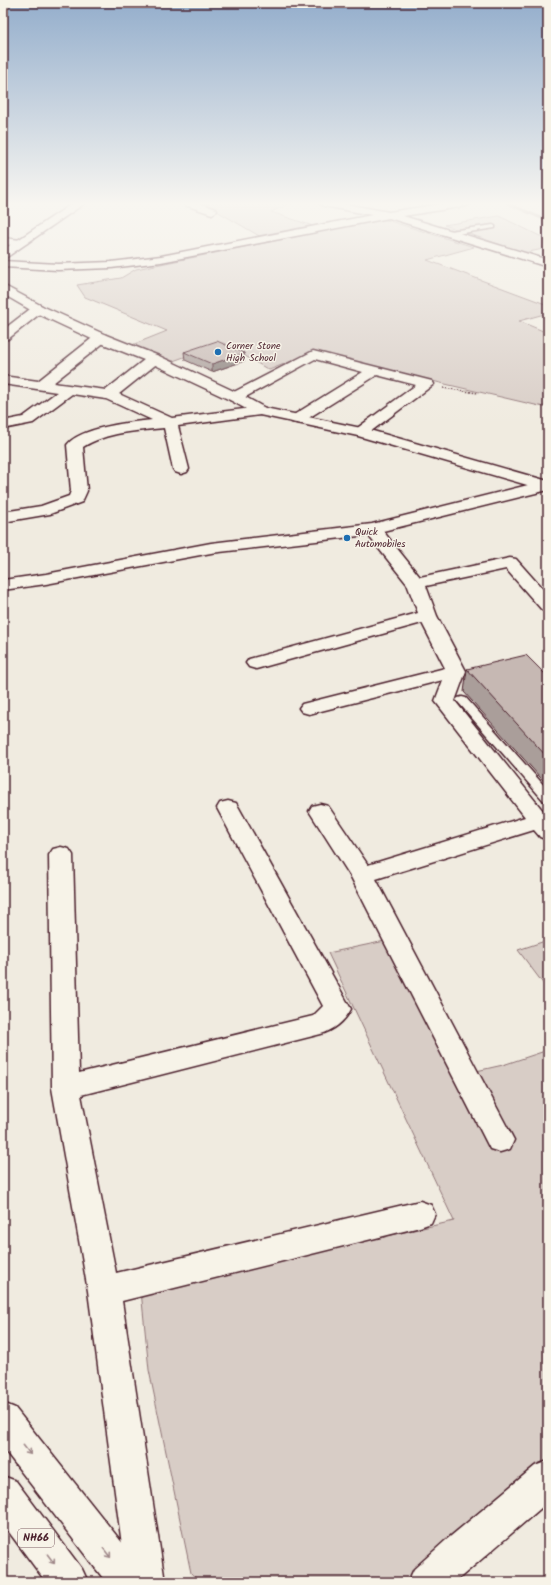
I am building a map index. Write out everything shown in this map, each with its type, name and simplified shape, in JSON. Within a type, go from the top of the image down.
[{"type":"main road","points":[[3,289],[38,309],[101,338],[154,359],[235,397],[260,411],[361,432],[547,485]]},
{"type":"main road","points":[[3,336],[38,309]]},
{"type":"main road","points":[[40,386],[101,338]]},
{"type":"main road","points":[[235,397],[313,355],[427,384]]},
{"type":"main road","points":[[109,395],[154,359]]},
{"type":"main road","points":[[296,418],[374,371]]},
{"type":"main road","points":[[3,380],[109,395],[170,423]]},
{"type":"main road","points":[[361,432],[427,384]]},
{"type":"main road","points":[[3,425],[28,420],[68,390]]},
{"type":"main road","points":[[3,517],[63,506],[76,499],[80,490],[75,445],[85,437],[124,428],[260,411]]},
{"type":"main road","points":[[170,423],[181,469]]},
{"type":"main road","points":[[3,585],[46,579],[212,548],[372,529],[547,485]]},
{"type":"main road","points":[[362,875],[543,826],[445,701],[456,671],[428,616],[416,583],[372,529]]},
{"type":"main road","points":[[416,583],[510,563],[548,606]]},
{"type":"main road","points":[[256,663],[428,616]]},
{"type":"main road","points":[[308,708],[456,671]]},
{"type":"main road","points":[[66,1088],[321,1024],[338,1009],[228,808]]},
{"type":"main road","points":[[320,811],[362,875],[500,1140]]},
{"type":"main road","points":[[61,855],[66,1088],[104,1292],[146,1582]]},
{"type":"main road","points":[[104,1292],[420,1214]]},
{"type":"main road","points":[[3,1420],[130,1582]]},
{"type":"main road","points":[[427,1582],[458,1554],[548,1479]]},
{"type":"main road","name":"NH66","points":[[3,1494],[69,1582]]},
{"type":"lane","points":[[462,700],[548,798]]},
{"type":"path","points":[[427,384],[448,389],[478,393]]},
{"type":"shaded area","points":[[473,277],[548,305],[548,313],[519,321],[543,331],[548,339],[548,408],[312,353],[269,370],[223,343],[173,361],[132,345],[167,331],[85,297],[77,285],[121,278]]},
{"type":"shaded area","points":[[548,940],[548,990],[518,950]]},
{"type":"shaded area","points":[[385,941],[454,1076],[503,1065],[548,1050],[548,1469],[414,1582],[199,1582],[191,1573],[149,1370],[141,1291],[454,1221],[328,953]]},
{"type":"building","points":[[217,341],[244,353],[212,364],[184,352]]},
{"type":"building","points":[[526,655],[548,677],[548,758],[467,669]]},
{"type":"place","name":"Corner Stone High School","points":[[218,352]]},
{"type":"place","name":"Quick Automobiles","points":[[347,538]]}]
